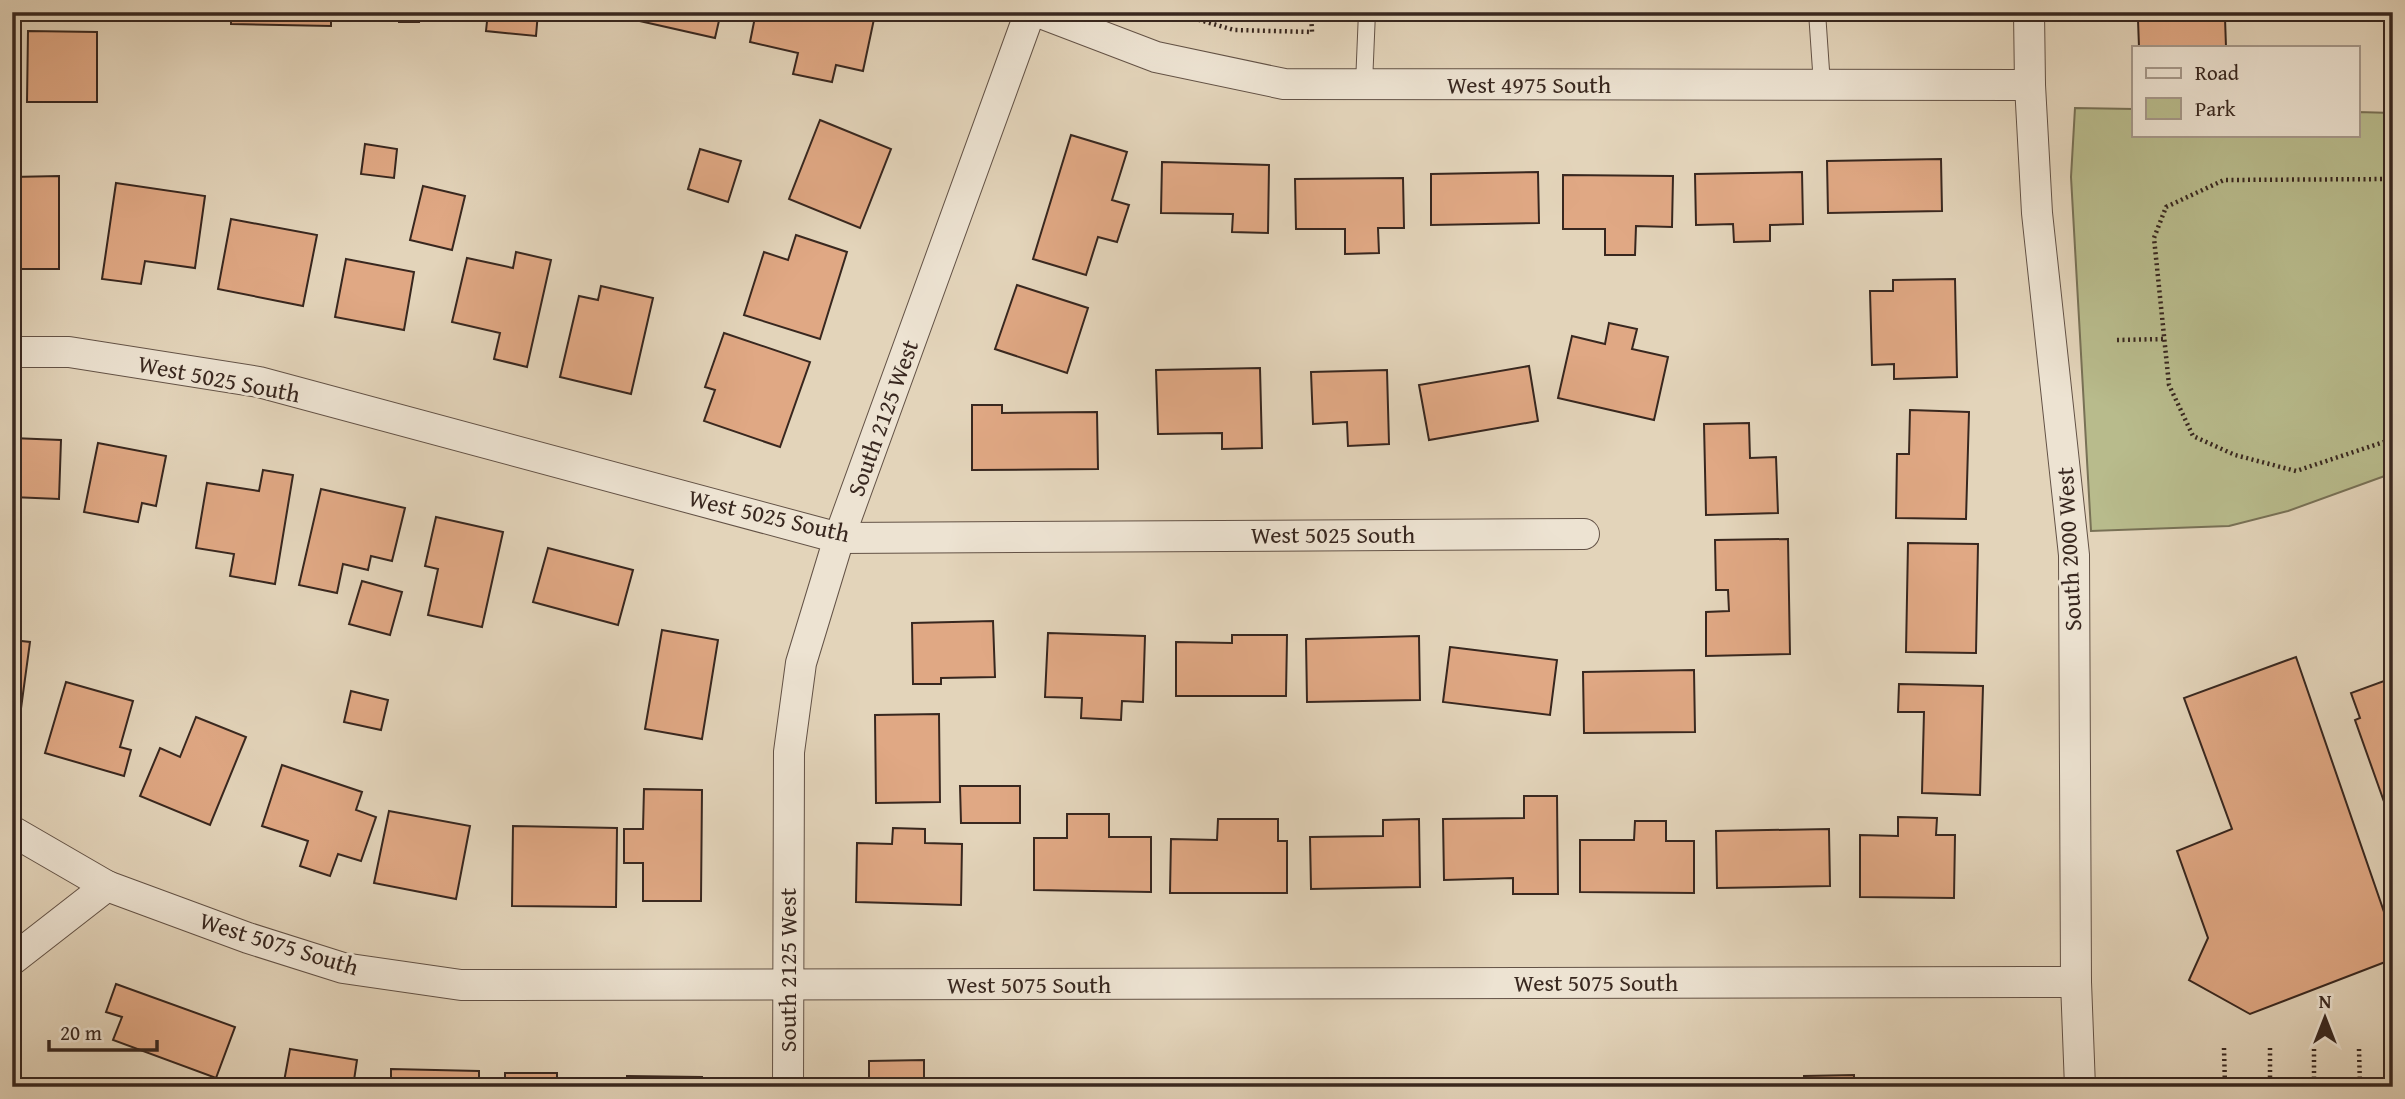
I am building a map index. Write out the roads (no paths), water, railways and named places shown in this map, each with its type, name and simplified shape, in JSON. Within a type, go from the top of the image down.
[{"type":"street","name":"South 2125 West","points":[[788,1087],[789,752],[801,663],[839,538],[1030,12]]},
{"type":"street","name":"West 4975 South","points":[[1038,12],[1156,57],[1284,84],[2030,85]]},
{"type":"street","name":"South 2000 West","points":[[2029,12],[2030,85],[2038,213],[2074,555],[2076,982],[2080,1087]]},
{"type":"street","name":"West 5025 South","points":[[12,352],[69,352],[259,382],[839,538],[1584,534]]},
{"type":"street","name":"West 5075 South","points":[[12,831],[107,886],[248,938],[343,968],[461,985],[2076,982]]},
{"type":"street","points":[[12,960],[107,886]]},
{"type":"lane","points":[[1364,84],[1367,12]]},
{"type":"lane","points":[[1817,12],[1822,85]]}]
